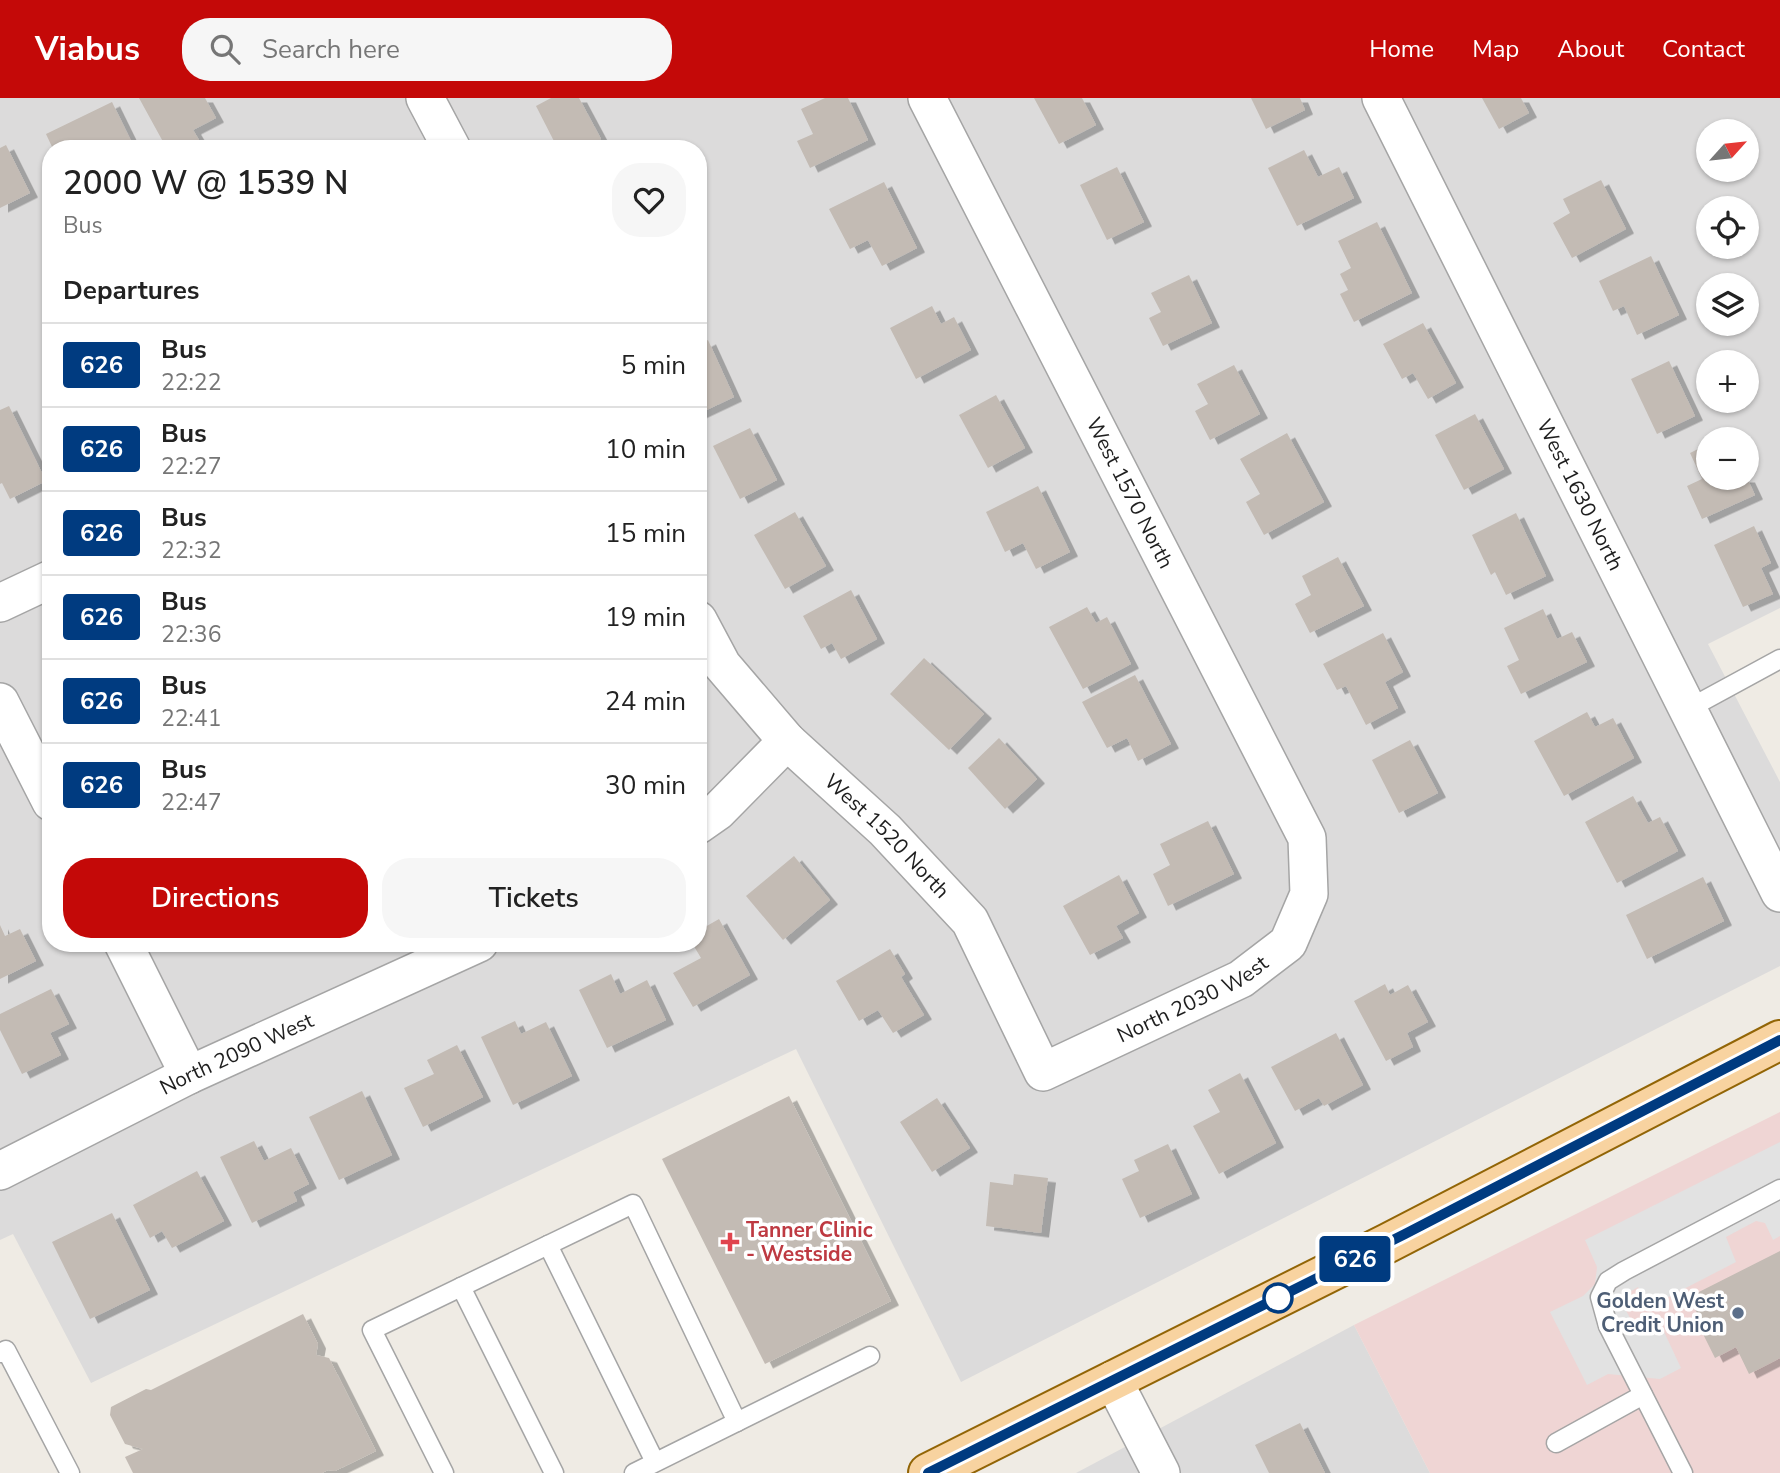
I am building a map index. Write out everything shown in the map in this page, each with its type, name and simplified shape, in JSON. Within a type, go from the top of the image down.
[{"type":"main road","points":[[928,1473],[1409,1232],[1780,1040]]},
{"type":"street","points":[[425,98],[447,140]]},
{"type":"street","name":"West 1570 North","points":[[927,98],[1307,838],[1309,894]]},
{"type":"street","name":"West 1630 North","points":[[1381,98],[1780,893]]},
{"type":"street","points":[[0,603],[42,583]]},
{"type":"street","name":"West 1520 North","points":[[707,637],[722,665],[787,741],[885,830],[970,921],[1043,1072]]},
{"type":"street","points":[[0,702],[42,784]]},
{"type":"street","points":[[707,819],[718,811],[787,741]]},
{"type":"street","name":"North 2030 West","points":[[1043,1072],[1241,979],[1288,943],[1309,894]]},
{"type":"street","points":[[128,952],[189,1075]]},
{"type":"street","name":"North 2090 West","points":[[0,1171],[189,1075],[459,952]]},
{"type":"street","points":[[1113,1380],[1161,1473]]},
{"type":"lane","points":[[1688,709],[1780,659]]},
{"type":"lane","points":[[1683,1473],[1608,1326],[1600,1297],[1608,1281],[1624,1270],[1780,1189]]},
{"type":"lane","points":[[444,1473],[372,1330],[633,1204],[737,1422]]},
{"type":"lane","points":[[548,1245],[655,1462]]},
{"type":"lane","points":[[461,1287],[554,1473]]},
{"type":"lane","points":[[0,1353],[6,1350],[71,1473]]},
{"type":"lane","points":[[634,1473],[870,1356]]},
{"type":"lane","points":[[1556,1443],[1643,1395]]},
{"type":"shaded area","points":[[0,98],[1780,98],[1780,608],[1708,644],[1780,782],[1780,966],[961,1382],[796,1049],[91,1383],[13,1234],[0,1240]]},
{"type":"shaded area","points":[[1780,1112],[1780,1473],[1430,1473],[1354,1325]]},
{"type":"shaded area","points":[[1780,1142],[1780,1236],[1773,1240],[1765,1223],[1756,1221],[1726,1237],[1736,1262],[1649,1307],[1638,1287],[1628,1293],[1623,1305],[1636,1329],[1658,1319],[1681,1368],[1660,1379],[1608,1374],[1587,1385],[1550,1312],[1583,1296],[1595,1284],[1597,1267],[1585,1240]]},
{"type":"shaded area","points":[[1354,1325],[1430,1473],[1076,1473]]},
{"type":"building","points":[[139,98],[205,98],[216,118],[193,130],[199,140],[162,140]]},
{"type":"building","points":[[551,98],[579,98],[601,139],[553,140],[536,106]]},
{"type":"building","points":[[825,98],[848,98],[868,140],[810,168],[797,141],[813,134],[801,109]]},
{"type":"building","points":[[1034,98],[1082,98],[1096,125],[1059,144]]},
{"type":"building","points":[[1251,98],[1300,98],[1305,110],[1266,129]]},
{"type":"building","points":[[1482,98],[1521,98],[1529,113],[1499,129]]},
{"type":"building","points":[[112,102],[131,140],[49,140],[46,134]]},
{"type":"building","points":[[6,145],[30,193],[0,208],[0,148]]},
{"type":"building","points":[[1304,150],[1318,177],[1339,167],[1354,198],[1297,226],[1268,168]]},
{"type":"building","points":[[1117,167],[1144,222],[1107,240],[1080,185]]},
{"type":"building","points":[[1601,180],[1626,229],[1572,258],[1553,223],[1570,213],[1563,199]]},
{"type":"building","points":[[884,182],[917,248],[882,266],[868,240],[850,249],[829,209]]},
{"type":"building","points":[[1377,222],[1412,293],[1354,322],[1340,294],[1348,290],[1340,274],[1351,268],[1338,241]]},
{"type":"building","points":[[1651,256],[1679,315],[1637,335],[1624,306],[1613,311],[1599,281]]},
{"type":"building","points":[[1189,275],[1212,323],[1163,346],[1149,318],[1161,312],[1151,293]]},
{"type":"building","points":[[932,306],[941,324],[954,317],[971,350],[916,379],[890,328]]},
{"type":"building","points":[[1423,323],[1456,383],[1428,399],[1413,373],[1402,379],[1383,344]]},
{"type":"building","points":[[707,340],[734,397],[707,410]]},
{"type":"building","points":[[1669,361],[1695,416],[1657,434],[1631,379]]},
{"type":"building","points":[[1234,365],[1260,414],[1210,440],[1195,411],[1208,404],[1197,384]]},
{"type":"building","points":[[996,395],[1025,448],[988,468],[959,415]]},
{"type":"building","points":[[9,406],[42,473],[42,483],[10,499],[2,483],[0,484],[0,410]]},
{"type":"building","points":[[1475,414],[1504,469],[1464,490],[1435,435]]},
{"type":"building","points":[[750,428],[777,480],[740,499],[713,446]]},
{"type":"building","points":[[1287,433],[1324,502],[1264,535],[1246,502],[1260,494],[1240,459]]},
{"type":"building","points":[[1696,450],[1696,466],[1690,453]]},
{"type":"building","points":[[1696,482],[1696,490],[1753,490],[1755,495],[1702,519],[1687,486]]},
{"type":"building","points":[[1038,486],[1070,552],[1036,569],[1023,543],[1005,552],[986,512]]},
{"type":"building","points":[[795,512],[826,566],[785,589],[754,535]]},
{"type":"building","points":[[1516,513],[1546,576],[1506,595],[1495,572],[1491,575],[1472,535]]},
{"type":"building","points":[[1754,526],[1771,563],[1761,568],[1773,594],[1743,607],[1714,545]]},
{"type":"building","points":[[1338,557],[1364,606],[1310,633],[1295,604],[1311,595],[1302,576]]},
{"type":"building","points":[[851,590],[877,639],[841,659],[832,643],[821,649],[803,616]]},
{"type":"building","points":[[1087,607],[1096,623],[1107,617],[1131,664],[1083,689],[1049,627]]},
{"type":"building","points":[[1543,609],[1557,639],[1572,632],[1587,662],[1521,694],[1507,666],[1519,660],[1504,628]]},
{"type":"building","points":[[1383,633],[1403,672],[1385,682],[1398,708],[1366,725],[1346,686],[1337,690],[1323,664]]},
{"type":"building","points":[[924,658],[984,714],[949,750],[890,694]]},
{"type":"building","points":[[1135,675],[1171,744],[1138,761],[1127,738],[1107,748],[1082,702]]},
{"type":"building","points":[[1587,712],[1595,727],[1613,718],[1634,758],[1564,796],[1534,741]]},
{"type":"building","points":[[999,738],[1037,779],[1005,809],[968,768]]},
{"type":"building","points":[[1410,740],[1438,793],[1399,813],[1372,760]]},
{"type":"building","points":[[1633,796],[1648,823],[1660,817],[1678,851],[1617,883],[1585,822]]},
{"type":"building","points":[[1208,821],[1234,874],[1168,906],[1153,874],[1170,865],[1160,844]]},
{"type":"building","points":[[794,856],[830,900],[783,940],[746,896]]},
{"type":"building","points":[[1119,875],[1139,913],[1116,926],[1123,938],[1090,955],[1063,906]]},
{"type":"building","points":[[1703,877],[1724,921],[1647,959],[1626,915]]},
{"type":"building","points":[[719,919],[750,975],[693,1007],[673,973],[701,958],[697,952],[707,952],[707,926]]},
{"type":"building","points":[[0,925],[5,936],[20,929],[36,961],[0,979]]},
{"type":"building","points":[[890,949],[905,974],[901,977],[924,1015],[893,1033],[878,1010],[859,1021],[836,981]]},
{"type":"building","points":[[611,974],[620,994],[647,980],[666,1020],[607,1048],[579,990]]},
{"type":"building","points":[[1385,984],[1390,995],[1408,985],[1428,1022],[1407,1033],[1413,1047],[1386,1061],[1354,1001]]},
{"type":"building","points":[[51,989],[69,1024],[50,1033],[61,1055],[22,1074],[0,1030],[0,1014]]},
{"type":"building","points":[[515,1021],[521,1034],[546,1022],[572,1076],[513,1105],[481,1037]]},
{"type":"building","points":[[1336,1033],[1363,1085],[1324,1106],[1319,1098],[1295,1111],[1271,1067]]},
{"type":"building","points":[[457,1045],[483,1097],[423,1127],[404,1088],[434,1074],[427,1060]]},
{"type":"building","points":[[1240,1073],[1276,1143],[1219,1174],[1193,1126],[1220,1112],[1208,1090]]},
{"type":"building","points":[[362,1091],[392,1155],[339,1180],[309,1117]]},
{"type":"building","points":[[789,1096],[891,1301],[765,1364],[662,1159]]},
{"type":"building","points":[[937,1098],[970,1148],[932,1172],[900,1122]]},
{"type":"building","points":[[254,1141],[264,1161],[291,1148],[309,1184],[293,1192],[297,1201],[252,1223],[220,1157]]},
{"type":"building","points":[[1168,1144],[1192,1194],[1140,1218],[1122,1179],[1139,1171],[1134,1160]]},
{"type":"building","points":[[197,1171],[224,1221],[172,1248],[162,1231],[150,1238],[133,1205]]},
{"type":"building","points":[[1014,1174],[1048,1178],[1041,1233],[986,1226],[990,1182],[1013,1185]]},
{"type":"building","points":[[112,1213],[150,1290],[90,1319],[52,1242]]},
{"type":"building","name":"Golden West Credit Union","points":[[1780,1251],[1780,1358],[1749,1374],[1736,1347],[1715,1358],[1701,1330],[1705,1329],[1689,1297]]},
{"type":"building","points":[[303,1314],[318,1344],[316,1355],[329,1358],[376,1451],[335,1471],[322,1473],[133,1473],[125,1457],[143,1449],[125,1444],[110,1415],[111,1407],[146,1389],[151,1390]]},
{"type":"building","points":[[1300,1423],[1325,1473],[1269,1473],[1255,1445]]},
{"type":"bus line","name":"626","points":[[928,1473],[1405,1234],[1780,1040]]},
{"type":"place","name":"Tanner Clinic - Westside","points":[[730,1242]]},
{"type":"place","name":"Golden West Credit Union","points":[[1738,1313]]}]
